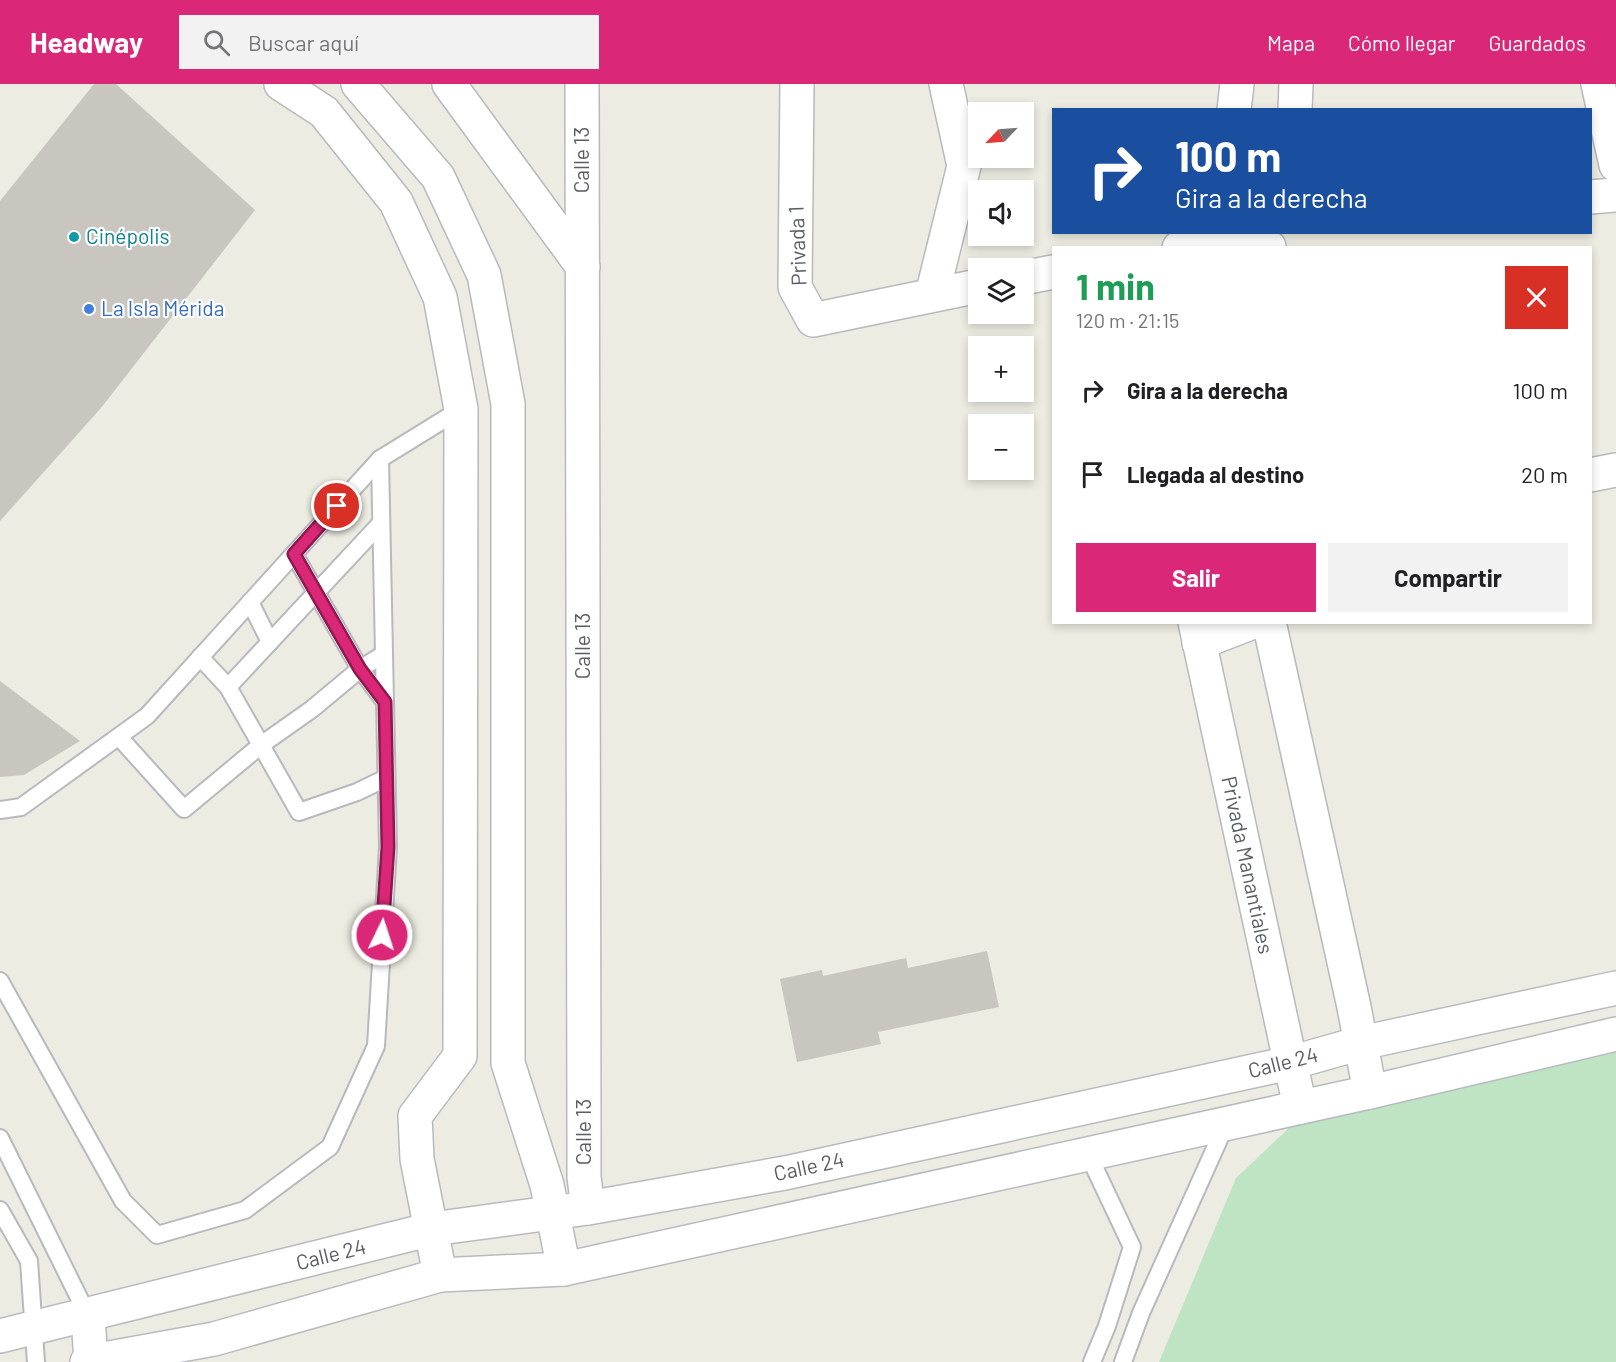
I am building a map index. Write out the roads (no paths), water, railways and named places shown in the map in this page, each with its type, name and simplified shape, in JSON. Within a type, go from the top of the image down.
[{"type":"street","points":[[280,84],[324,112],[396,202],[440,297],[461,409],[460,1056],[415,1116],[417,1159],[441,1275]]},
{"type":"street","points":[[358,84],[438,177],[447,196],[484,275],[508,404],[508,1063],[547,1185],[564,1269]]},
{"type":"street","points":[[449,84],[583,267]]},
{"type":"street","name":"Calle 13","points":[[582,84],[584,1177],[588,1208]]},
{"type":"street","name":"Privada 1","points":[[797,84],[795,287],[813,320],[968,288]]},
{"type":"street","points":[[932,295],[964,166],[946,84]]},
{"type":"street","points":[[1234,108],[1238,84]]},
{"type":"street","points":[[1295,108],[1296,84]]},
{"type":"street","points":[[1598,84],[1616,165]]},
{"type":"street","points":[[1592,197],[1616,195]]},
{"type":"street","points":[[1197,243],[1270,242]]},
{"type":"street","points":[[1034,276],[1052,272]]},
{"type":"street","points":[[1592,475],[1616,470]]},
{"type":"street","points":[[1197,633],[1243,624]]},
{"type":"street","points":[[1269,624],[1370,1092]]},
{"type":"street","name":"Privada Manantiales","points":[[1197,633],[1300,1107]]},
{"type":"street","name":"Calle 24","points":[[0,1336],[432,1229],[588,1208],[785,1173],[1290,1063],[1361,1042],[1616,988]]},
{"type":"street","points":[[88,1316],[90,1362],[208,1350],[441,1275],[564,1269],[1370,1092],[1616,1034]]},
{"type":"street","points":[[460,1056],[508,1063]]},
{"type":"street","points":[[532,1137],[584,1136]]},
{"type":"street","points":[[785,1173],[795,1218]]},
{"type":"lane","points":[[0,810],[21,807],[147,716],[380,459],[461,409]]},
{"type":"lane","points":[[0,981],[123,1201],[157,1235],[245,1210],[330,1147],[376,1046],[388,847],[380,459]]},
{"type":"lane","points":[[228,687],[381,523]]},
{"type":"lane","points":[[294,554],[360,669],[385,702]]},
{"type":"lane","points":[[250,602],[270,642]]},
{"type":"lane","points":[[119,737],[184,809],[261,745],[312,709],[360,669],[384,654]]},
{"type":"lane","points":[[200,657],[228,687],[299,812],[357,792],[386,778]]},
{"type":"lane","points":[[1123,1362],[1141,1313],[1226,1124]]},
{"type":"lane","points":[[0,1138],[88,1316]]},
{"type":"lane","points":[[1088,1154],[1132,1246],[1107,1326],[1092,1362]]},
{"type":"lane","points":[[0,1210],[29,1261],[36,1362]]},
{"type":"place","name":"Cinépolis","points":[[74,237]]},
{"type":"place","name":"La Isla Mérida","points":[[89,309]]}]
